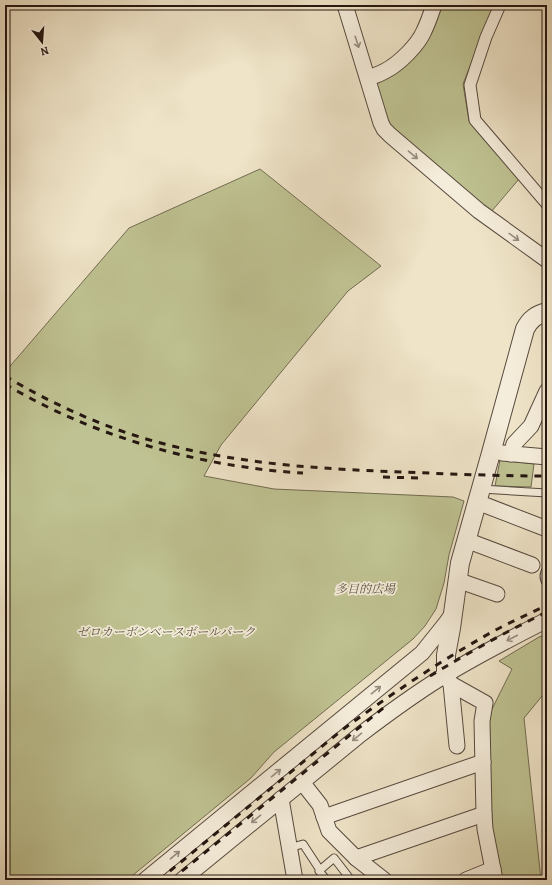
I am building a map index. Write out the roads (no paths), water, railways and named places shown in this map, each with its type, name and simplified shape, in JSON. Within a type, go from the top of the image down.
[{"type":"street","points":[[345,5],[384,129],[480,211],[547,260]]},
{"type":"street","points":[[368,78],[386,71],[401,60],[411,49],[424,32],[434,5]]},
{"type":"street","points":[[500,5],[486,37],[470,85],[475,120],[547,204]]},
{"type":"street","points":[[457,746],[446,655],[460,562],[492,453],[525,329],[532,318],[547,312]]},
{"type":"street","points":[[511,454],[514,444],[531,426],[547,391]]},
{"type":"street","points":[[492,453],[547,457]]},
{"type":"street","points":[[479,496],[547,529]]},
{"type":"street","points":[[466,540],[540,567]]},
{"type":"street","points":[[457,580],[497,594]]},
{"type":"street","points":[[145,880],[422,653],[453,613]]},
{"type":"street","points":[[182,880],[390,711],[449,680],[500,644],[547,620]]},
{"type":"street","points":[[449,680],[485,703],[482,721],[484,814],[485,829],[494,875],[466,880]]},
{"type":"street","points":[[324,817],[483,762]]},
{"type":"street","points":[[302,782],[320,805],[329,831],[356,858],[384,880]]},
{"type":"street","points":[[281,799],[295,880]]},
{"type":"street","points":[[356,858],[484,814]]},
{"type":"lane","points":[[479,496],[547,493]]},
{"type":"lane","points":[[540,567],[544,574],[544,580],[547,584]]},
{"type":"lane","points":[[289,848],[303,844],[320,870],[319,871],[327,880]]},
{"type":"lane","points":[[320,870],[334,858],[351,880]]},
{"type":"railway","points":[[5,376],[41,396],[118,430],[157,442],[218,456],[279,464],[371,471],[547,476]]},
{"type":"railway","points":[[5,384],[39,403],[75,419],[111,434],[149,446],[226,464],[264,470],[303,473]]},
{"type":"railway","points":[[383,477],[419,478]]},
{"type":"railway","points":[[159,880],[342,730],[360,717],[473,643],[499,628],[547,605]]},
{"type":"railway","points":[[430,676],[488,642],[547,612]]},
{"type":"railway","points":[[171,880],[387,705]]},
{"type":"park label","name":"多目的広場","points":[[365,589]]},
{"type":"park label","name":"ゼロカーボンベースボールパーク","points":[[166,632]]}]
